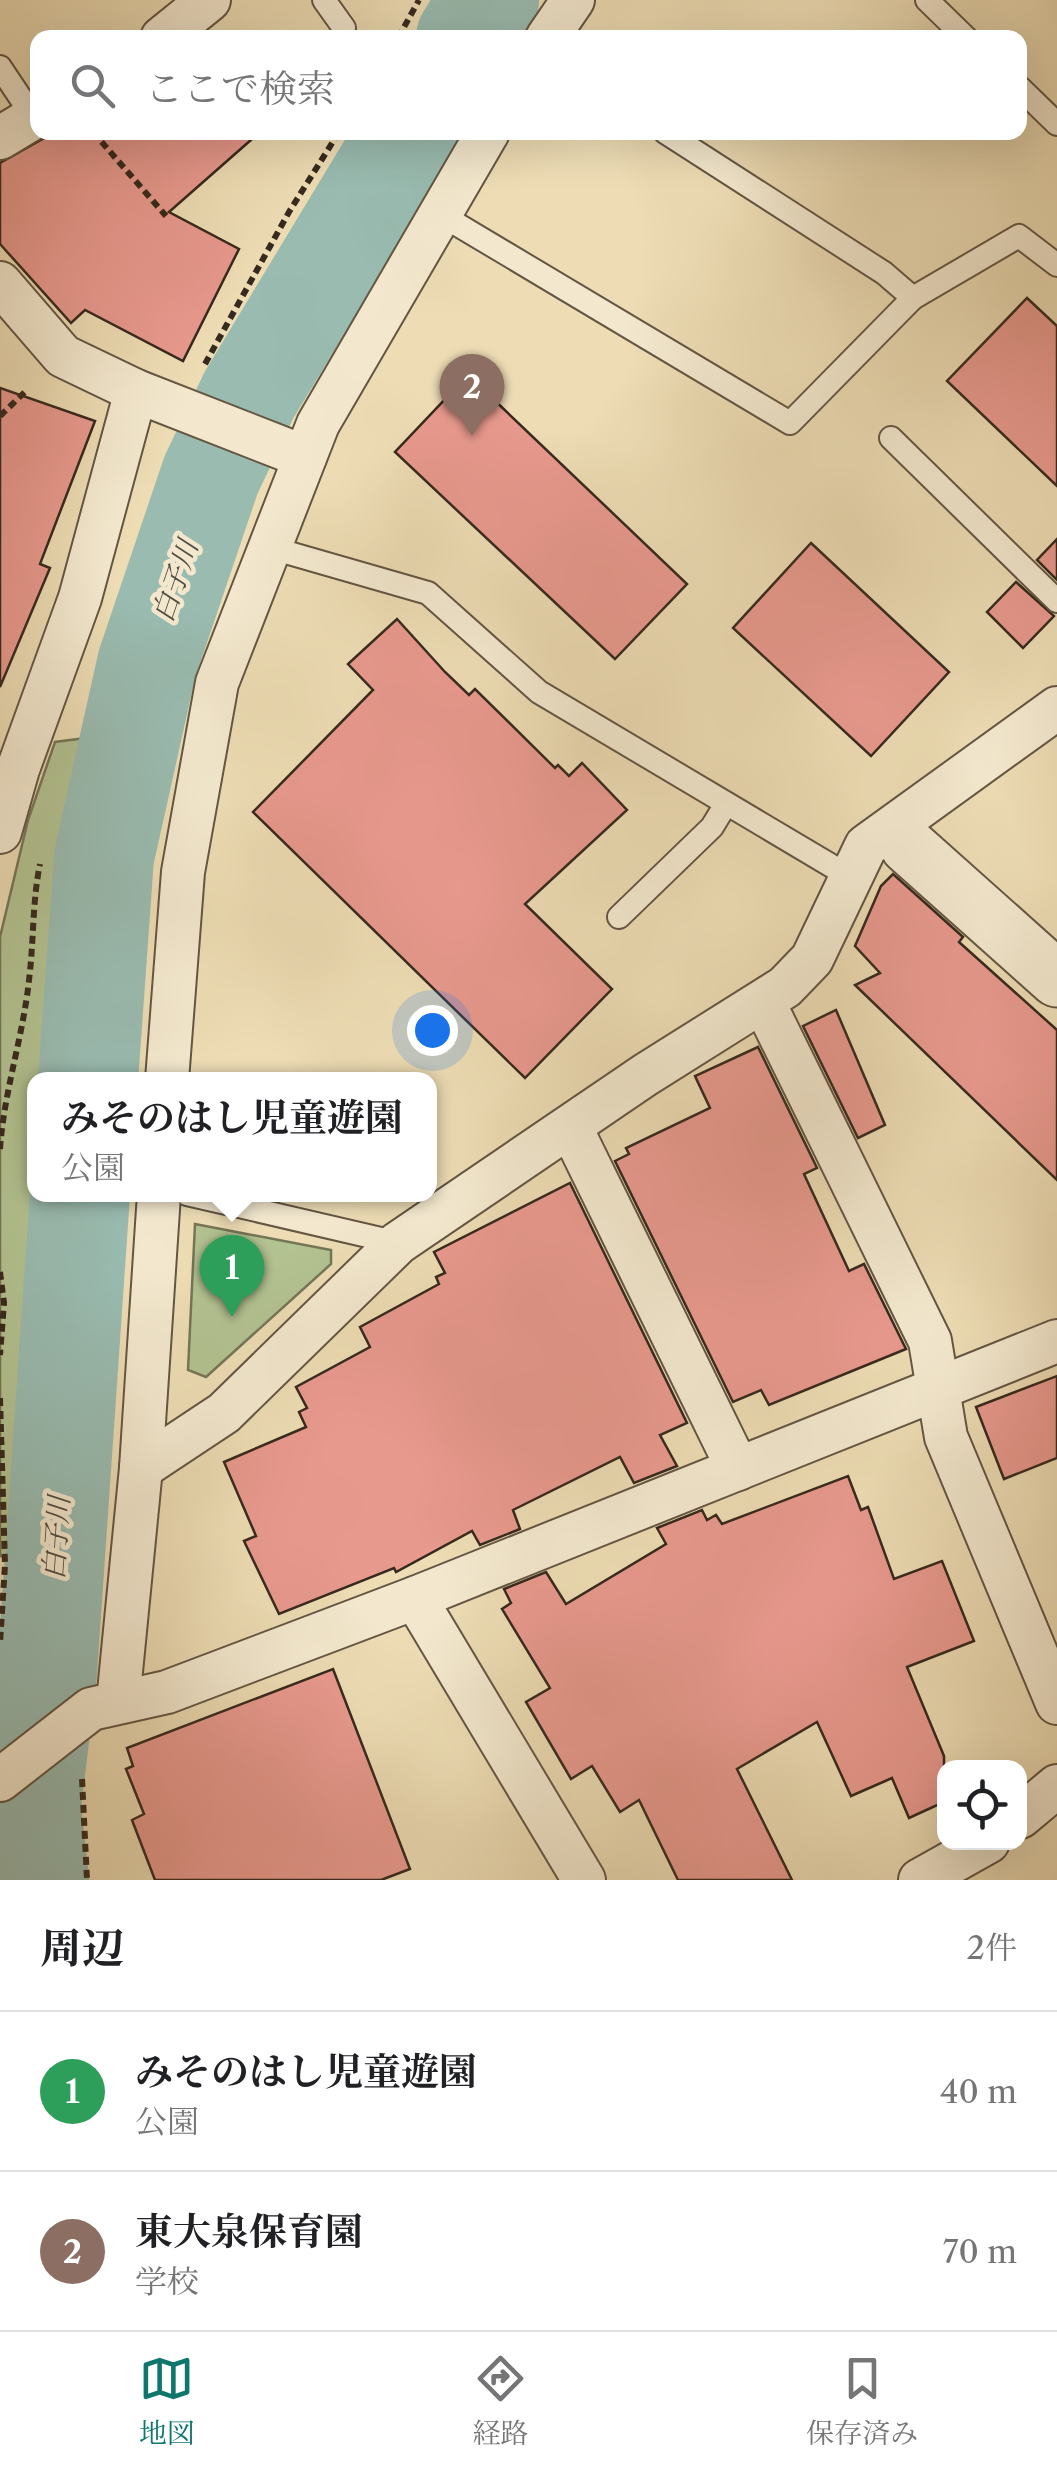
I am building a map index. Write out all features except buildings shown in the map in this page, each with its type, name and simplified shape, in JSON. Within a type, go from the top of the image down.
[{"type":"street","points":[[172,30],[209,0]]},
{"type":"street","points":[[553,30],[572,0]]},
{"type":"street","points":[[167,1072],[184,872],[218,683],[268,546],[291,451],[318,424],[483,140]]},
{"type":"street","points":[[0,283],[63,356],[136,392],[291,451]]},
{"type":"street","points":[[0,832],[9,770],[80,598],[136,392]]},
{"type":"street","points":[[142,1468],[224,1413],[398,1243],[644,1076],[764,1002],[812,959],[866,846],[899,836],[1057,708]]},
{"type":"street","points":[[899,836],[1057,979]]},
{"type":"street","points":[[764,1002],[930,1341],[946,1437],[1057,1704]]},
{"type":"street","points":[[571,1128],[738,1470]]},
{"type":"street","points":[[97,1708],[142,1468],[159,1202]]},
{"type":"street","points":[[0,1780],[97,1708],[167,1692],[415,1598],[1057,1341]]},
{"type":"street","points":[[415,1598],[584,1880]]},
{"type":"street","points":[[1027,1810],[1057,1786]]},
{"type":"street","points":[[920,1880],[974,1850]]},
{"type":"lane","points":[[324,0],[344,28]]},
{"type":"lane","points":[[927,0],[958,30]]},
{"type":"lane","points":[[0,67],[24,124]]},
{"type":"lane","points":[[1027,95],[1057,124]]},
{"type":"lane","points":[[678,140],[884,273],[913,298]]},
{"type":"lane","points":[[438,212],[790,423],[913,298],[1019,236],[1057,265]]},
{"type":"lane","points":[[891,438],[1057,601]]},
{"type":"lane","points":[[268,546],[428,593],[540,692],[852,878]]},
{"type":"lane","points":[[618,918],[712,827],[726,804]]},
{"type":"lane","points":[[221,1202],[398,1243]]},
{"type":"path","points":[[402,30],[419,0]]},
{"type":"path","points":[[100,140],[166,216]]},
{"type":"path","points":[[0,1272],[4,1303],[0,1355]]},
{"type":"path","points":[[0,1398],[0,1642]]},
{"type":"path","points":[[87,1880],[81,1750],[97,1708]]},
{"type":"green space","points":[[86,738],[63,852],[46,1072],[27,1072],[27,1202],[37,1202],[12,1558],[0,1556],[0,937],[28,820],[55,742]]},
{"type":"green space","points":[[195,1224],[331,1250],[331,1264],[206,1377],[188,1370]]},
{"type":"waterway","name":"白子川","points":[[471,30],[489,0]]},
{"type":"waterway","name":"白子川","points":[[89,1072],[104,857],[147,664],[211,475],[249,395],[403,140]]},
{"type":"waterway","name":"白子川","points":[[39,1880],[31,1806],[47,1672],[79,1202]]},
{"type":"place","name":"東大泉保育園","points":[[472,436]]},
{"type":"place","name":"みそのはし児童遊園","points":[[232,1317]]}]
